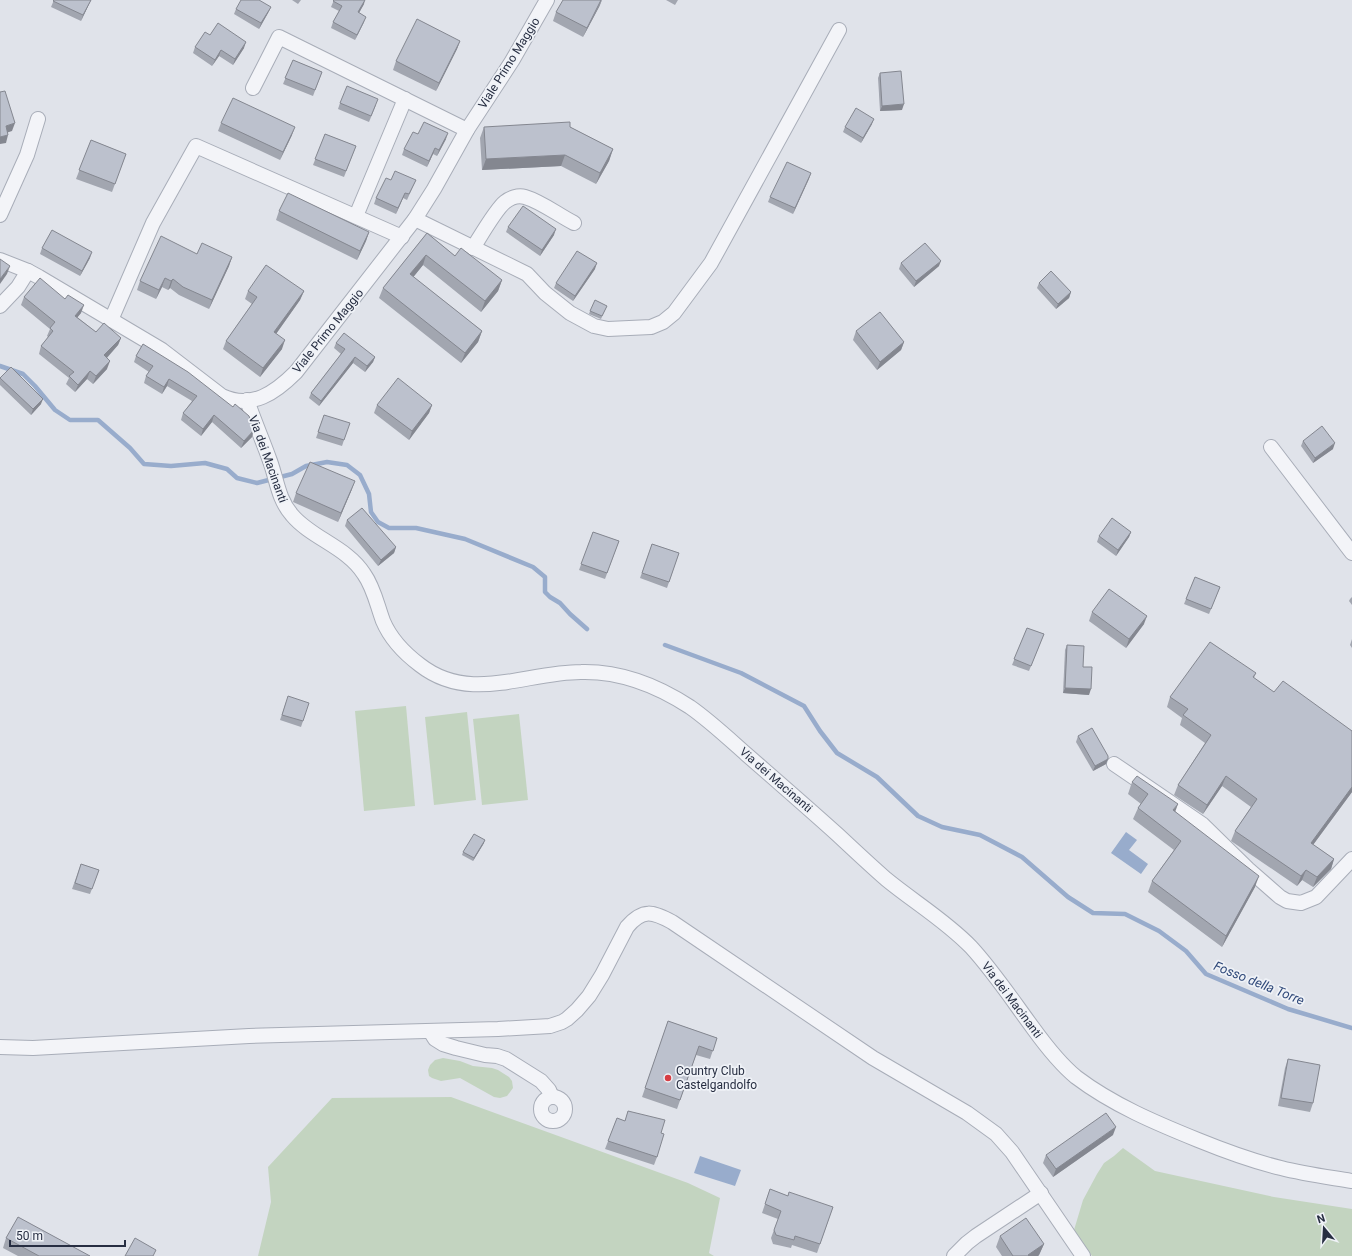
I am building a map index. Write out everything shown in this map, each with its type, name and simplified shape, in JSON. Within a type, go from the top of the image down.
[{"type":"street","name":"Viale Primo Maggio","points":[[0,260],[28,271],[162,350],[222,396],[233,400],[247,400],[272,393],[296,372],[415,220],[467,130],[512,61],[547,0]]},
{"type":"street","points":[[415,220],[527,274],[545,293],[570,313],[594,326],[608,329],[651,327],[663,322],[674,313],[711,263],[839,30]]},
{"type":"street","points":[[253,88],[279,37],[467,130]]},
{"type":"street","points":[[356,216],[405,99]]},
{"type":"street","points":[[0,215],[27,156],[38,119]]},
{"type":"street","points":[[111,320],[153,223],[196,146],[402,237]]},
{"type":"street","points":[[473,248],[500,207],[508,200],[518,196],[535,201],[574,223]]},
{"type":"street","points":[[0,306],[18,286],[28,271]]},
{"type":"street","name":"Via dei Macinanti","points":[[247,400],[273,471],[276,486],[284,503],[297,520],[350,557],[359,566],[370,585],[383,620],[393,639],[406,654],[429,672],[450,681],[471,684],[517,682],[570,672],[604,673],[642,683],[679,700],[700,714],[887,880],[944,923],[968,944],[988,968],[1053,1055],[1078,1078],[1095,1090],[1130,1110],[1168,1128],[1225,1150],[1279,1168],[1352,1181]]},
{"type":"street","points":[[1271,447],[1352,553]]},
{"type":"street","points":[[1114,764],[1202,824],[1248,869],[1280,897],[1287,901],[1301,902],[1316,897],[1352,859]]},
{"type":"street","points":[[0,1047],[33,1048],[242,1036],[543,1027],[562,1022],[577,1010],[589,996],[627,927],[631,922],[641,916],[652,913],[672,922],[873,1058],[982,1123],[1007,1145],[1083,1256]]},
{"type":"street","points":[[430,1031],[435,1039],[443,1044],[485,1055],[496,1056],[532,1074],[549,1090],[552,1097]]},
{"type":"street","points":[[954,1256],[967,1243],[1040,1193]]},
{"type":"green space","points":[[406,706],[415,806],[364,811],[355,711]]},
{"type":"green space","points":[[467,712],[476,800],[434,805],[425,717]]},
{"type":"green space","points":[[519,714],[528,800],[482,805],[473,719]]},
{"type":"green space","points":[[443,1058],[460,1061],[473,1066],[498,1070],[509,1077],[512,1081],[513,1088],[507,1096],[500,1098],[494,1097],[460,1078],[441,1081],[432,1078],[429,1076],[428,1070],[430,1065],[435,1060]]},
{"type":"green space","points":[[451,1097],[688,1183],[720,1198],[709,1253],[714,1256],[258,1256],[271,1202],[268,1167],[332,1098]]},
{"type":"green space","points":[[1123,1148],[1155,1171],[1274,1197],[1352,1209],[1352,1256],[1092,1256],[1074,1230],[1083,1200],[1097,1174],[1104,1163]]},
{"type":"water","points":[[1126,832],[1137,840],[1129,850],[1148,864],[1141,874],[1111,853]]},
{"type":"water","points":[[700,1156],[741,1170],[735,1186],[694,1173]]},
{"type":"building","points":[[91,0],[83,15],[53,1]]},
{"type":"building","points":[[241,0],[259,0],[271,7],[261,23],[236,9]]},
{"type":"building","points":[[365,0],[358,12],[366,17],[357,35],[333,22],[342,6],[333,1]]},
{"type":"building","points":[[563,0],[601,0],[587,28],[556,12]]},
{"type":"building","points":[[417,19],[460,41],[439,83],[396,61]]},
{"type":"building","points":[[218,23],[246,42],[235,59],[221,50],[215,60],[195,47],[205,32],[210,35]]},
{"type":"building","points":[[293,60],[322,72],[315,90],[285,78]]},
{"type":"building","points":[[901,71],[904,104],[882,106],[880,73]]},
{"type":"building","points":[[347,86],[378,99],[371,116],[340,103]]},
{"type":"building","points":[[5,91],[15,123],[6,126],[8,135],[0,137],[0,92]]},
{"type":"building","points":[[233,98],[295,127],[283,152],[221,123]]},
{"type":"building","points":[[856,108],[874,119],[863,138],[845,127]]},
{"type":"building","points":[[424,122],[448,133],[439,150],[435,148],[429,161],[404,149],[413,132],[418,134]]},
{"type":"building","points":[[570,122],[570,127],[613,149],[600,173],[565,155],[486,159],[484,127]]},
{"type":"building","points":[[325,134],[356,146],[346,171],[315,159]]},
{"type":"building","points":[[91,140],[126,154],[115,184],[79,170]]},
{"type":"building","points":[[787,162],[811,173],[795,208],[770,197]]},
{"type":"building","points":[[395,171],[416,180],[409,194],[405,193],[398,208],[376,198],[386,178],[391,180]]},
{"type":"building","points":[[288,193],[369,232],[360,251],[279,211]]},
{"type":"building","points":[[523,206],[556,229],[542,250],[508,227]]},
{"type":"building","points":[[52,230],[92,252],[82,271],[42,248]]},
{"type":"building","points":[[427,233],[455,256],[461,248],[502,280],[485,301],[426,255],[410,274],[482,331],[465,353],[383,288]]},
{"type":"building","points":[[161,236],[197,254],[202,243],[232,257],[212,300],[183,287],[173,279],[171,281],[165,278],[159,290],[140,281]]},
{"type":"building","points":[[925,243],[941,261],[916,281],[901,263]]},
{"type":"building","points":[[577,251],[597,263],[575,296],[556,283]]},
{"type":"building","points":[[0,259],[10,266],[0,279]]},
{"type":"building","points":[[266,265],[304,291],[274,332],[285,340],[263,368],[226,341],[257,297],[248,291]]},
{"type":"building","points":[[1051,271],[1071,292],[1058,304],[1039,283]]},
{"type":"building","points":[[40,278],[65,299],[68,295],[84,305],[75,316],[96,332],[104,323],[121,338],[104,355],[110,361],[96,376],[90,371],[78,385],[69,376],[74,372],[41,346],[53,331],[50,328],[55,322],[24,297]]},
{"type":"building","points":[[595,300],[607,306],[602,316],[590,311]]},
{"type":"building","points":[[880,312],[904,342],[880,362],[856,331]]},
{"type":"building","points":[[344,333],[375,357],[367,366],[355,357],[321,401],[311,393],[345,349],[336,343]]},
{"type":"building","points":[[143,344],[188,372],[233,407],[235,404],[249,416],[254,430],[244,441],[214,415],[203,429],[183,413],[197,396],[169,379],[164,387],[146,376],[153,366],[136,356]]},
{"type":"building","points":[[11,367],[43,399],[33,409],[0,378]]},
{"type":"building","points":[[398,378],[432,405],[412,431],[377,405]]},
{"type":"building","points":[[324,415],[350,423],[344,440],[318,432]]},
{"type":"building","points":[[1322,426],[1335,443],[1315,458],[1303,441]]},
{"type":"building","points":[[310,462],[355,481],[341,513],[296,493]]},
{"type":"building","points":[[362,508],[396,547],[381,560],[347,520]]},
{"type":"building","points":[[1112,518],[1131,532],[1118,550],[1099,536]]},
{"type":"building","points":[[593,532],[619,541],[607,573],[581,564]]},
{"type":"building","points":[[652,544],[679,553],[669,582],[642,573]]},
{"type":"building","points":[[1195,577],[1220,587],[1211,609],[1186,599]]},
{"type":"building","points":[[1109,589],[1147,616],[1129,639],[1092,612]]},
{"type":"building","points":[[1027,628],[1044,634],[1031,666],[1014,659]]},
{"type":"building","points":[[1210,642],[1256,673],[1253,677],[1274,692],[1283,681],[1352,731],[1352,787],[1311,843],[1334,859],[1317,877],[1306,870],[1301,876],[1235,831],[1257,799],[1226,776],[1207,805],[1178,785],[1211,735],[1183,715],[1188,709],[1170,697]]},
{"type":"building","points":[[1067,645],[1084,646],[1083,667],[1092,667],[1091,689],[1065,688]]},
{"type":"building","points":[[288,696],[309,703],[303,721],[282,715]]},
{"type":"building","points":[[1092,728],[1108,756],[1108,759],[1095,766],[1078,736]]},
{"type":"building","points":[[1137,776],[1178,804],[1173,810],[1259,876],[1226,936],[1152,881],[1181,841],[1138,808],[1148,794],[1132,782]]},
{"type":"building","points":[[474,834],[485,840],[474,858],[463,852]]},
{"type":"building","points":[[81,864],[99,870],[92,889],[75,883]]},
{"type":"building","name":"Country Club Castelgandolfo","points":[[668,1021],[717,1038],[713,1051],[699,1046],[680,1100],[645,1088]]},
{"type":"building","points":[[1288,1059],[1320,1065],[1313,1103],[1281,1098]]},
{"type":"building","points":[[628,1111],[665,1120],[661,1133],[664,1134],[657,1157],[608,1141],[617,1118],[625,1121]]},
{"type":"building","points":[[1106,1113],[1116,1127],[1056,1169],[1046,1155]]},
{"type":"building","points":[[770,1189],[788,1196],[789,1192],[833,1207],[820,1244],[795,1236],[794,1240],[776,1235],[774,1230],[781,1211],[765,1204]]},
{"type":"building","points":[[18,1217],[90,1256],[39,1256],[6,1238]]},
{"type":"building","points":[[1026,1218],[1044,1244],[1028,1255],[1029,1256],[1013,1256],[1000,1236]]},
{"type":"building","points":[[135,1238],[156,1250],[153,1256],[125,1256]]},
{"type":"waterway","name":"Fosso della Torre","points":[[0,366],[23,374],[55,410],[70,420],[98,420],[130,448],[144,464],[171,466],[205,463],[227,469],[237,478],[257,483],[292,474],[306,466],[327,462],[347,465],[360,475],[369,494],[371,512],[378,522],[389,528],[416,528],[465,539],[533,567],[545,577],[545,592],[560,603],[587,629]]},
{"type":"waterway","name":"Fosso della Torre","points":[[665,645],[741,673],[804,706],[820,731],[837,753],[877,777],[918,816],[942,827],[980,835],[1022,857],[1068,897],[1093,913],[1125,914],[1159,931],[1186,951],[1206,974],[1288,1009],[1352,1028]]},
{"type":"place","name":"Country Club Castelgandolfo","points":[[668,1078]]}]
